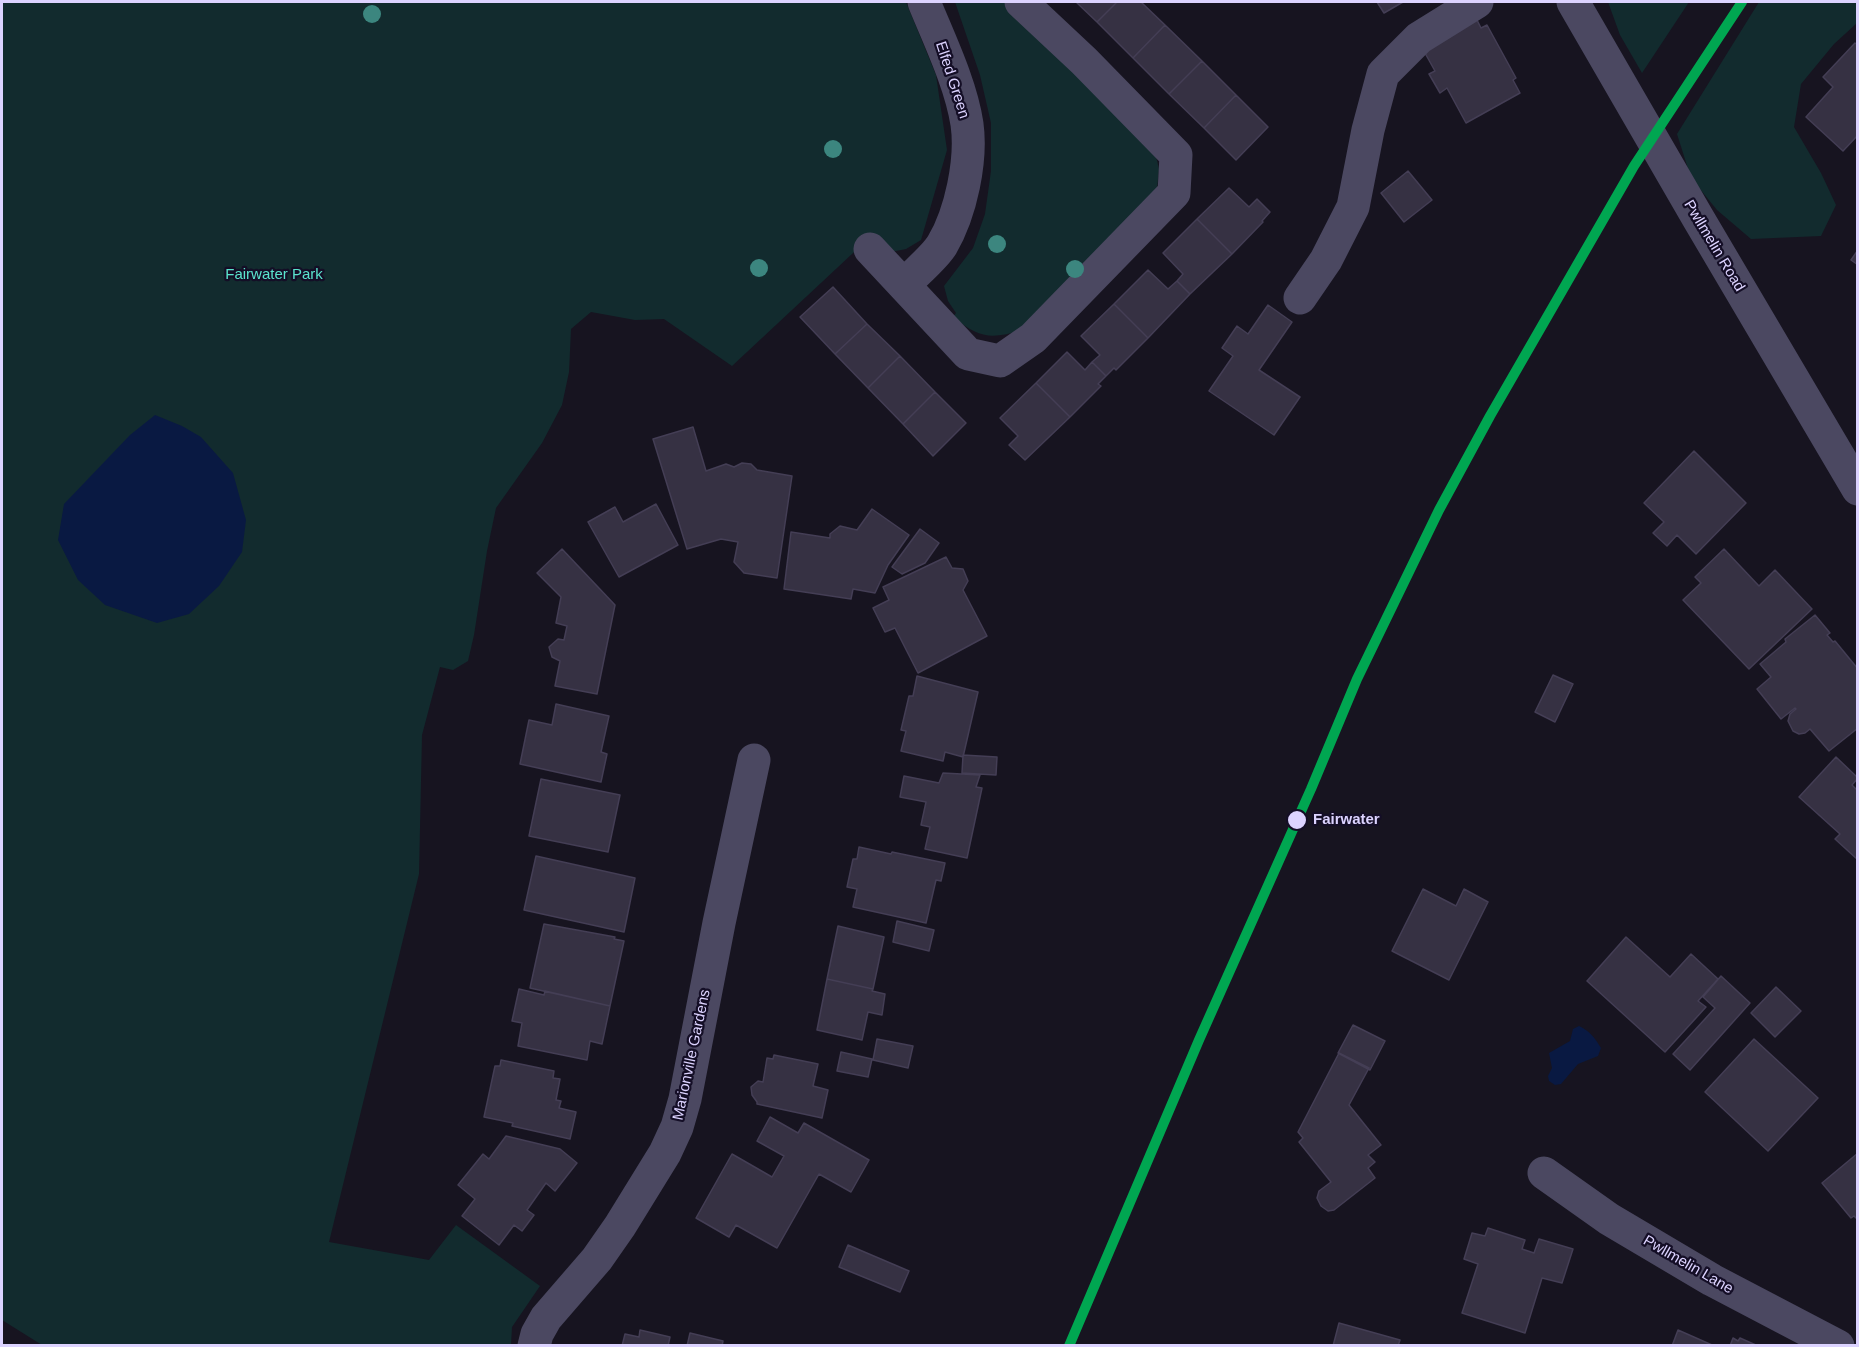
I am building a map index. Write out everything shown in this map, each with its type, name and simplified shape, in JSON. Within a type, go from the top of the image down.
[{"type":"street","name":"Elfed Green","points":[[904,285],[942,246],[962,199],[967,158],[967,124],[953,76],[924,2]]},
{"type":"street","points":[[870,249],[968,354],[1000,361],[1033,338],[1174,193],[1176,155],[1021,2]]},
{"type":"street","points":[[1300,298],[1326,260],[1353,207],[1368,130],[1383,74],[1419,38],[1477,2]]},
{"type":"street","name":"Pwllmelin Road","points":[[1574,2],[1698,218],[1847,447],[1857,489]]},
{"type":"street","name":"Marionville Gardens","points":[[534,1346],[537,1334],[546,1318],[597,1258],[620,1226],[665,1154],[677,1127],[685,1100],[719,923],[754,760]]},
{"type":"street","name":"Pwllmelin Lane","points":[[1544,1173],[1609,1218],[1712,1281],[1838,1346]]},
{"type":"green space","name":"Fairwater Park","points":[[2,2],[906,2],[936,75],[947,150],[921,240],[906,249],[886,253],[867,240],[732,366],[664,319],[635,320],[591,312],[571,329],[569,372],[562,405],[542,443],[496,508],[468,661],[453,670],[440,667],[422,735],[419,874],[329,1242],[429,1260],[456,1225],[540,1286],[512,1327],[511,1345],[42,1345],[2,1320]]},
{"type":"green space","points":[[955,2],[1008,2],[1154,148],[1159,169],[1157,189],[1023,330],[1002,335],[979,333],[953,317],[956,313],[948,301],[944,286],[973,248],[985,214],[991,171],[991,123],[980,75]]},
{"type":"green space","points":[[1608,2],[1689,2],[1642,73],[1620,35]]},
{"type":"green space","points":[[1759,2],[1857,2],[1857,23],[1834,44],[1801,84],[1794,127],[1821,173],[1836,205],[1821,236],[1751,239],[1717,210],[1691,178],[1677,134]]},
{"type":"water","points":[[155,415],[201,437],[233,473],[246,520],[242,552],[219,586],[189,614],[157,623],[105,605],[78,580],[58,540],[64,504],[130,435]]},
{"type":"water","points":[[1579,1026],[1599,1044],[1601,1048],[1598,1056],[1578,1064],[1561,1084],[1555,1085],[1549,1081],[1548,1076],[1552,1068],[1549,1053],[1570,1041],[1573,1029]]},
{"type":"building","points":[[1076,2],[1117,2],[1097,22]]},
{"type":"building","points":[[1117,2],[1141,2],[1165,25],[1133,58],[1097,22]]},
{"type":"building","points":[[1377,2],[1403,2],[1384,13]]},
{"type":"building","points":[[1475,16],[1481,28],[1487,25],[1516,78],[1513,80],[1520,93],[1466,123],[1447,88],[1440,93],[1429,74],[1435,71],[1421,46]]},
{"type":"building","points":[[1165,25],[1202,61],[1169,94],[1133,58]]},
{"type":"building","points":[[1855,43],[1858,45],[1858,135],[1843,151],[1806,117],[1833,87],[1823,77]]},
{"type":"building","points":[[1202,61],[1236,95],[1204,128],[1169,94]]},
{"type":"building","points":[[1236,95],[1268,127],[1236,160],[1204,128]]},
{"type":"building","points":[[1408,171],[1432,200],[1404,222],[1381,193]]},
{"type":"building","points":[[1229,188],[1249,207],[1257,199],[1270,212],[1232,254],[1197,219]]},
{"type":"building","points":[[1197,219],[1232,254],[1190,294],[1177,281],[1183,274],[1163,253]]},
{"type":"building","points":[[1858,250],[1858,265],[1851,260]]},
{"type":"building","points":[[1148,270],[1168,289],[1177,281],[1190,294],[1148,338],[1114,304]]},
{"type":"building","points":[[833,287],[867,324],[835,354],[800,317]]},
{"type":"building","points":[[1114,304],[1148,338],[1116,370],[1114,368],[1106,376],[1092,362],[1100,355],[1081,336]]},
{"type":"building","points":[[1268,305],[1292,322],[1259,370],[1300,397],[1274,435],[1209,391],[1233,356],[1222,348],[1237,326],[1248,334]]},
{"type":"building","points":[[867,324],[900,356],[868,388],[835,354]]},
{"type":"building","points":[[1067,352],[1085,370],[1092,362],[1106,376],[1098,384],[1101,386],[1070,417],[1036,383]]},
{"type":"building","points":[[900,356],[935,392],[903,424],[868,388]]},
{"type":"building","points":[[1036,383],[1070,417],[1025,460],[1009,445],[1018,436],[1000,418]]},
{"type":"building","points":[[935,392],[966,423],[933,456],[903,424]]},
{"type":"building","points":[[693,427],[706,471],[726,464],[734,467],[742,463],[751,464],[757,470],[792,476],[777,578],[744,573],[734,562],[738,542],[721,539],[687,549],[653,439]]},
{"type":"building","points":[[1694,451],[1746,503],[1696,554],[1677,535],[1667,546],[1653,533],[1664,522],[1644,503]]},
{"type":"building","points":[[656,504],[678,545],[619,577],[588,522],[615,507],[623,522]]},
{"type":"building","points":[[872,509],[909,535],[888,565],[875,593],[853,589],[851,599],[784,589],[791,532],[830,538],[830,534],[840,526],[857,530]]},
{"type":"building","points":[[920,529],[939,543],[925,563],[902,574],[892,567]]},
{"type":"building","points":[[562,549],[615,605],[597,694],[555,686],[560,661],[552,657],[549,647],[558,639],[564,640],[567,626],[556,623],[561,597],[537,573]]},
{"type":"building","points":[[1724,549],[1759,586],[1775,570],[1812,609],[1749,669],[1683,600],[1701,583],[1695,577]]},
{"type":"building","points":[[946,557],[952,568],[963,569],[968,581],[963,590],[987,636],[918,673],[895,628],[885,632],[873,608],[889,600],[883,587]]},
{"type":"building","points":[[1815,615],[1830,633],[1827,635],[1833,642],[1835,641],[1858,669],[1858,728],[1829,751],[1810,729],[1799,734],[1793,731],[1788,721],[1795,708],[1781,719],[1757,689],[1771,677],[1760,664],[1786,642],[1785,639]]},
{"type":"building","points":[[1553,675],[1573,684],[1555,722],[1535,712]]},
{"type":"building","points":[[917,676],[978,692],[963,757],[945,752],[943,761],[901,751],[906,731],[901,730],[909,696],[913,696]]},
{"type":"building","points":[[556,704],[609,716],[601,752],[607,754],[601,782],[520,764],[529,720],[552,725]]},
{"type":"building","points":[[963,755],[997,757],[996,775],[962,773]]},
{"type":"building","points":[[1836,757],[1858,778],[1852,785],[1858,791],[1858,860],[1835,839],[1840,834],[1799,797]]},
{"type":"building","points":[[943,773],[980,775],[976,787],[982,788],[967,858],[925,849],[930,827],[921,825],[926,802],[900,797],[904,776],[939,783]]},
{"type":"building","points":[[541,779],[620,795],[608,852],[529,836]]},
{"type":"building","points":[[859,847],[945,863],[941,881],[936,880],[926,923],[853,907],[857,889],[847,887],[853,859],[857,859]]},
{"type":"building","points":[[536,856],[635,878],[624,932],[524,910]]},
{"type":"building","points":[[1423,889],[1456,906],[1464,889],[1488,902],[1449,980],[1392,951]]},
{"type":"building","points":[[897,921],[934,930],[929,951],[893,942]]},
{"type":"building","points":[[544,924],[615,937],[614,939],[624,941],[610,1006],[530,988]]},
{"type":"building","points":[[838,926],[884,937],[873,989],[827,979]]},
{"type":"building","points":[[1626,937],[1670,977],[1691,954],[1718,979],[1698,1001],[1706,1007],[1665,1052],[1587,981]]},
{"type":"building","points":[[1721,976],[1750,1003],[1690,1070],[1673,1054],[1715,1008],[1703,997]]},
{"type":"building","points":[[827,979],[873,989],[872,991],[885,994],[882,1015],[868,1012],[862,1040],[817,1030]]},
{"type":"building","points":[[1776,987],[1801,1011],[1775,1037],[1751,1013]]},
{"type":"building","points":[[519,989],[544,995],[545,991],[610,1006],[602,1044],[590,1041],[587,1060],[518,1046],[522,1023],[512,1021]]},
{"type":"building","points":[[1353,1025],[1385,1041],[1370,1070],[1338,1053]]},
{"type":"building","points":[[877,1039],[913,1046],[908,1068],[873,1060]]},
{"type":"building","points":[[1754,1039],[1818,1098],[1768,1151],[1705,1092]]},
{"type":"building","points":[[841,1052],[872,1059],[868,1077],[837,1071]]},
{"type":"building","points":[[1339,1053],[1369,1068],[1349,1105],[1381,1145],[1368,1155],[1375,1162],[1368,1168],[1375,1178],[1334,1210],[1328,1211],[1321,1206],[1317,1198],[1319,1191],[1331,1182],[1299,1142],[1303,1138],[1298,1132]]},
{"type":"building","points":[[774,1055],[818,1064],[813,1086],[828,1090],[822,1118],[757,1104],[751,1087],[758,1081],[763,1082],[767,1058],[773,1059]]},
{"type":"building","points":[[501,1060],[554,1071],[553,1078],[560,1079],[556,1100],[561,1101],[559,1108],[576,1112],[570,1139],[484,1117],[495,1066],[500,1066]]},
{"type":"building","points":[[770,1117],[798,1133],[804,1123],[869,1160],[851,1192],[819,1174],[777,1248],[736,1225],[729,1237],[696,1218],[732,1154],[772,1177],[784,1156],[757,1141]]},
{"type":"building","points":[[506,1136],[560,1149],[577,1163],[555,1191],[546,1183],[527,1210],[534,1215],[522,1231],[514,1225],[499,1245],[462,1216],[475,1199],[458,1185],[483,1154],[489,1159]]},
{"type":"building","points":[[1858,1153],[1858,1220],[1854,1216],[1851,1218],[1822,1183]]},
{"type":"building","points":[[1488,1228],[1525,1240],[1522,1249],[1534,1253],[1539,1239],[1573,1249],[1562,1283],[1542,1278],[1525,1333],[1462,1313],[1478,1264],[1464,1259],[1472,1233],[1485,1236]]},
{"type":"building","points":[[848,1245],[909,1271],[900,1292],[839,1267]]},
{"type":"building","points":[[1339,1323],[1400,1340],[1398,1346],[1333,1346]]},
{"type":"building","points":[[640,1330],[670,1337],[668,1346],[622,1346],[625,1334],[639,1337]]},
{"type":"building","points":[[1678,1330],[1712,1345],[1712,1346],[1672,1346]]},
{"type":"building","points":[[690,1333],[723,1341],[722,1346],[687,1346]]},
{"type":"building","points":[[1733,1338],[1738,1341],[1740,1338],[1758,1346],[1730,1346]]},
{"type":"transit line","points":[[1069,1346],[1199,1040],[1311,789],[1357,679],[1439,510],[1490,416],[1634,166],[1742,2]]},
{"type":"place","name":"Fairwater","points":[[1297,820]]}]
